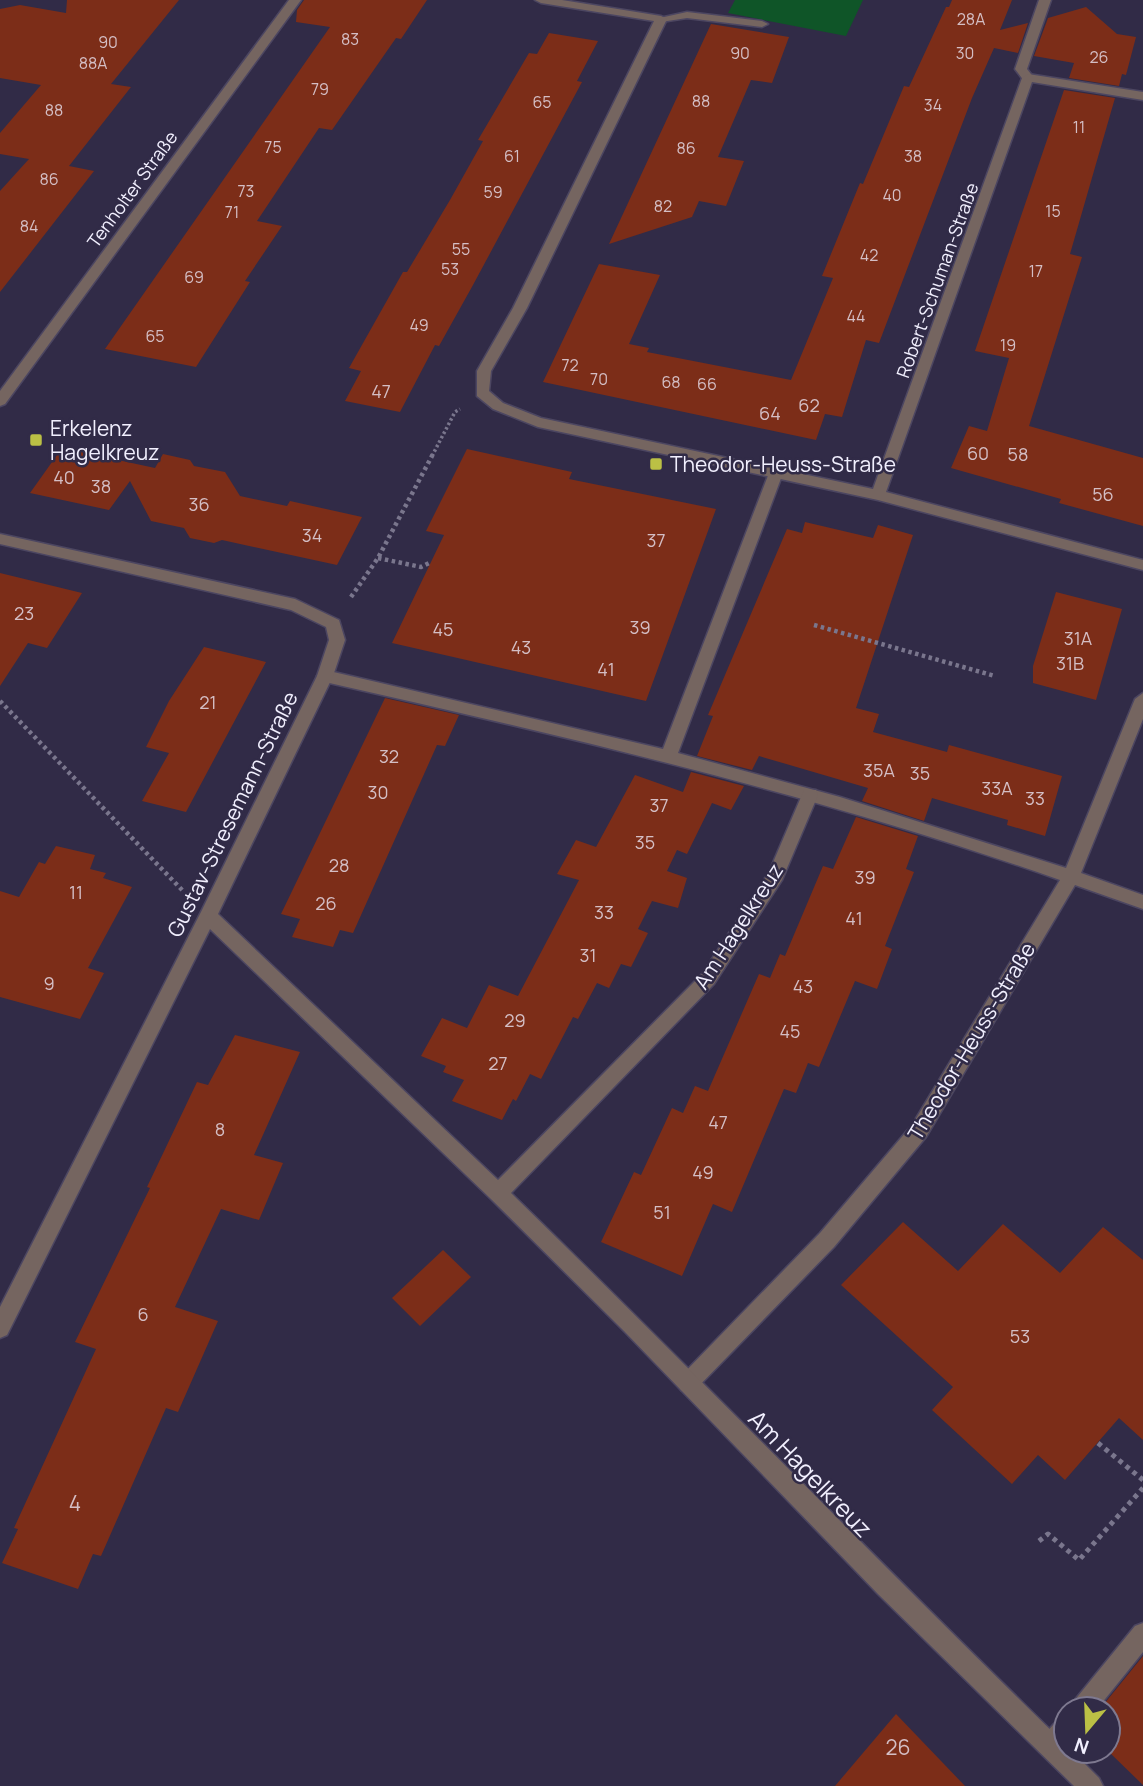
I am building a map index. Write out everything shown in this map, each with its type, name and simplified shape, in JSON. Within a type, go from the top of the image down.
[{"type":"street","name":"Tenholter Straße","points":[[0,401],[295,0]]},
{"type":"street","points":[[541,0],[661,19],[687,15],[762,24]]},
{"type":"street","name":"Robert-Schuman-Straße","points":[[878,495],[1028,78],[1021,69],[1045,0]]},
{"type":"street","points":[[661,19],[520,308],[484,371],[482,393],[498,406],[538,422],[878,495],[1143,565]]},
{"type":"street","points":[[1028,78],[1143,96]]},
{"type":"street","points":[[670,755],[776,473]]},
{"type":"street","points":[[0,539],[295,605],[333,624]]},
{"type":"street","name":"Gustav-Stresemann-Straße","points":[[0,1328],[208,916],[325,676],[337,640],[333,624]]},
{"type":"street","points":[[325,676],[670,755],[810,795],[1071,876],[1143,902]]},
{"type":"street","name":"Theodor-Heuss-Straße","points":[[688,1382],[827,1240],[919,1131],[1071,876],[1143,699]]},
{"type":"street","name":"Am Hagelkreuz","points":[[498,1193],[708,979],[776,875],[810,795]]},
{"type":"street","name":"Am Hagelkreuz","points":[[208,916],[498,1193],[688,1382],[877,1577],[1091,1786]]},
{"type":"street","points":[[1093,1695],[1143,1634]]},
{"type":"path","points":[[333,624],[378,558],[455,412],[482,393]]},
{"type":"path","points":[[378,558],[421,567],[431,562]]},
{"type":"path","points":[[814,625],[995,676]]},
{"type":"path","points":[[0,701],[208,916]]},
{"type":"path","points":[[1098,1443],[1143,1480]]},
{"type":"path","points":[[1039,1541],[1048,1534],[1079,1560],[1143,1488]]},
{"type":"green space","points":[[735,0],[863,0],[846,36],[728,13]]},
{"type":"building","points":[[67,0],[179,0],[111,84],[131,87],[69,166],[94,171],[0,292],[0,191],[29,159],[0,154],[0,133],[41,85],[0,78],[0,9],[20,5],[66,13]]},
{"type":"building","points":[[304,0],[427,0],[401,39],[396,38],[332,130],[319,128],[257,221],[282,226],[245,281],[250,282],[196,367],[105,349],[330,27],[296,22],[297,10]]},
{"type":"building","points":[[952,0],[1012,0],[1000,30],[1028,23],[1018,53],[994,48],[972,98],[879,343],[866,340],[842,417],[825,414],[816,440],[543,382],[599,264],[660,275],[629,344],[649,348],[647,352],[791,380],[833,278],[822,276],[860,183],[863,184],[904,86],[909,87],[946,7],[949,7]]},
{"type":"building","points":[[1086,7],[1117,34],[1136,37],[1126,75],[1122,74],[1119,86],[1069,78],[1074,63],[1034,56],[1048,18]]},
{"type":"building","points":[[711,24],[789,37],[772,83],[751,80],[718,157],[744,161],[726,206],[699,201],[692,217],[609,244]]},
{"type":"building","points":[[549,33],[598,41],[577,81],[582,82],[473,285],[439,346],[435,345],[400,412],[345,401],[361,371],[349,368],[403,272],[407,272],[450,200],[483,141],[478,140],[529,53],[537,54]]},
{"type":"building","points":[[1064,90],[1115,98],[1070,254],[1082,257],[1029,426],[1143,458],[1143,526],[1059,503],[1061,499],[951,468],[969,426],[987,431],[1009,358],[975,351]]},
{"type":"building","points":[[62,448],[155,468],[163,454],[190,460],[194,466],[225,472],[240,496],[287,506],[290,501],[362,517],[337,565],[222,540],[214,543],[190,538],[184,528],[151,521],[130,481],[109,510],[30,493]]},
{"type":"building","points":[[467,449],[572,472],[569,479],[716,509],[646,701],[392,643],[444,535],[426,531]]},
{"type":"building","points":[[805,522],[873,538],[878,525],[913,535],[856,708],[879,714],[873,732],[947,752],[949,745],[1062,776],[1045,836],[1007,825],[1008,820],[932,798],[924,821],[862,801],[868,788],[759,756],[752,770],[697,756],[713,716],[708,715],[787,529],[802,533]]},
{"type":"building","points":[[0,573],[82,593],[47,648],[28,643],[0,686]]},
{"type":"building","points":[[1056,592],[1122,609],[1096,700],[1033,683],[1033,666]]},
{"type":"building","points":[[204,647],[266,662],[186,812],[142,801],[169,753],[146,747],[169,701]]},
{"type":"building","points":[[385,698],[459,715],[445,746],[437,745],[353,933],[340,930],[333,947],[292,937],[300,919],[281,914]]},
{"type":"building","points":[[691,772],[744,786],[731,810],[712,803],[687,854],[677,850],[667,871],[687,878],[678,908],[652,901],[638,929],[648,933],[631,967],[621,964],[609,988],[597,983],[578,1019],[573,1017],[541,1079],[530,1074],[502,1120],[452,1101],[464,1080],[443,1072],[446,1066],[421,1056],[442,1018],[467,1028],[489,985],[518,996],[579,880],[557,874],[576,840],[596,847],[635,775],[683,792]]},
{"type":"building","points":[[856,817],[918,836],[906,869],[914,872],[885,946],[892,949],[877,989],[855,981],[819,1067],[808,1063],[796,1093],[784,1089],[732,1212],[713,1204],[682,1276],[601,1242],[634,1172],[641,1175],[672,1108],[683,1113],[695,1086],[708,1091],[759,974],[770,978],[780,954],[785,956],[823,866],[833,869]]},
{"type":"building","points":[[56,846],[95,855],[90,869],[106,873],[103,878],[132,887],[88,968],[104,973],[80,1019],[0,997],[0,891],[19,897],[39,862],[45,864]]},
{"type":"building","points":[[235,1035],[300,1052],[254,1155],[283,1163],[259,1220],[221,1209],[175,1307],[218,1321],[178,1412],[166,1408],[101,1556],[93,1554],[78,1589],[2,1563],[18,1529],[14,1528],[96,1349],[75,1342],[150,1188],[147,1187],[197,1082],[208,1085]]},
{"type":"building","points":[[903,1222],[958,1271],[1003,1224],[1060,1273],[1103,1227],[1143,1260],[1143,1440],[1119,1418],[1065,1480],[1038,1455],[1012,1484],[932,1410],[953,1387],[841,1285]]},
{"type":"building","points":[[443,1250],[471,1277],[420,1326],[392,1298]]},
{"type":"building","points":[[1143,1656],[1143,1785],[1122,1765],[1122,1695],[1111,1695]]},
{"type":"building","points":[[896,1714],[965,1786],[835,1786]]},
{"type":"place","name":"Erkelenz Hagelkreuz","points":[[36,440]]},
{"type":"place","name":"Theodor-Heuss-Straße","points":[[656,464]]}]
